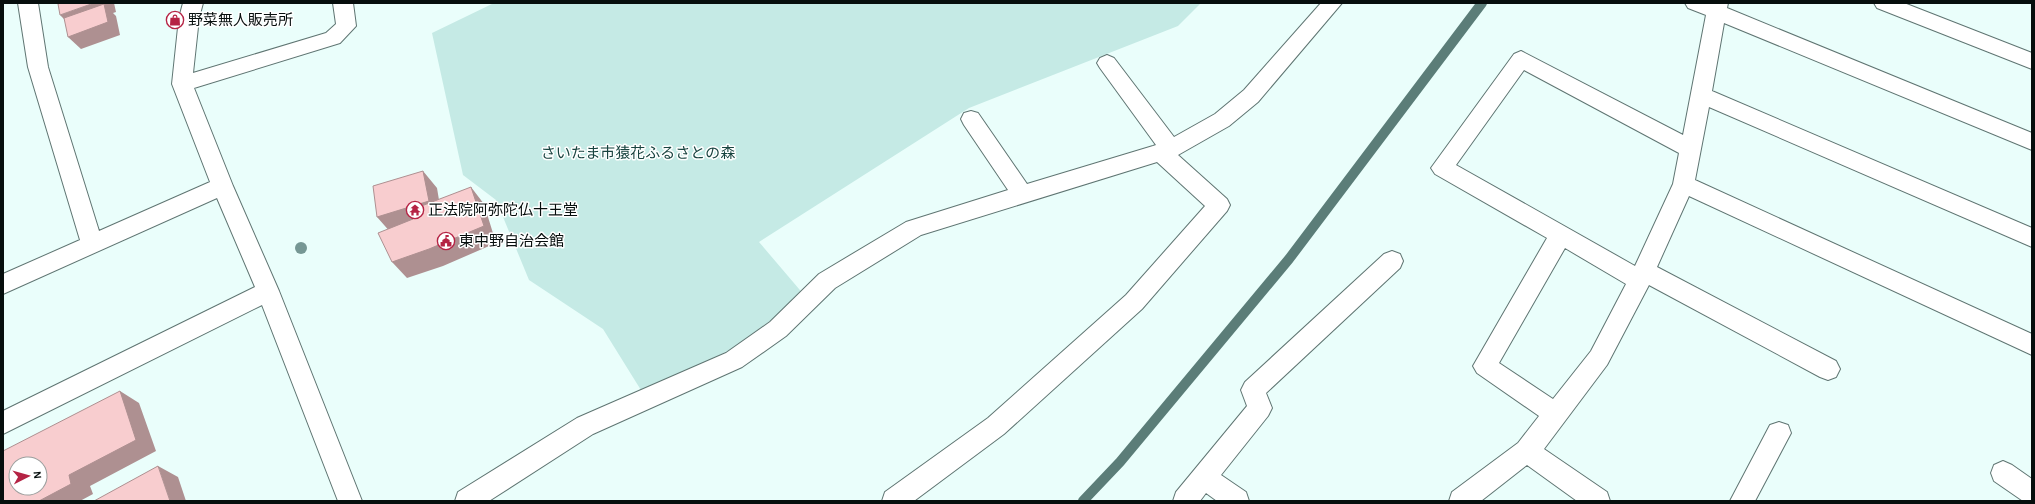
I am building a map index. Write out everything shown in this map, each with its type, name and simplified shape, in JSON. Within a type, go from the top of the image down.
[{"type":"street","points":[[28,3],[38,67],[92,244]]},
{"type":"street","points":[[194,3],[189,18],[182,84],[222,186],[268,291],[350,501]]},
{"type":"street","points":[[182,84],[333,38],[346,26],[343,3]]},
{"type":"street","points":[[467,501],[585,426],[734,360],[778,330],[827,281],[914,228],[1165,150],[1222,120],[1251,96],[1332,3]]},
{"type":"street","points":[[1695,3],[1717,7],[2032,142]]},
{"type":"street","points":[[1884,3],[2032,61]]},
{"type":"street","points":[[1461,501],[1527,452],[1599,358],[1642,275],[1684,184],[1717,7]]},
{"type":"street","points":[[1691,150],[1521,59],[1442,168],[1561,235],[1828,369]]},
{"type":"street","points":[[894,501],[996,426],[1134,302],[1219,205],[1165,150],[1107,63]]},
{"type":"street","points":[[1701,95],[2032,238]]},
{"type":"street","points":[[972,119],[1022,194]]},
{"type":"street","points":[[1684,184],[2032,345]]},
{"type":"street","points":[[3,284],[222,186]]},
{"type":"street","points":[[1556,414],[1485,366],[1561,235]]},
{"type":"street","points":[[1185,501],[1260,408],[1253,390],[1392,261]]},
{"type":"street","points":[[3,424],[268,291]]},
{"type":"street","points":[[1742,501],[1779,433]]},
{"type":"street","points":[[1527,452],[1598,501]]},
{"type":"street","points":[[2002,473],[2032,492]]},
{"type":"street","points":[[1204,477],[1237,501]]},
{"type":"green space","name":"さいたま市猿花ふるさとの森","points":[[494,3],[1201,3],[1178,26],[969,108],[759,242],[805,296],[729,350],[644,395],[603,329],[529,280],[496,200],[463,175],[432,33]]},
{"type":"building","points":[[94,3],[60,15],[58,4]]},
{"type":"building","points":[[104,4],[108,22],[68,37],[64,18]]},
{"type":"building","points":[[423,171],[429,201],[377,217],[373,186]]},
{"type":"building","points":[[471,187],[484,226],[429,249],[392,262],[378,233],[413,219],[411,210]]},
{"type":"building","points":[[120,391],[136,440],[69,475],[71,484],[39,501],[3,501],[3,451]]},
{"type":"building","points":[[158,466],[170,501],[94,501]]},
{"type":"waterway","points":[[1083,501],[1120,462],[1289,259],[1482,3]]},
{"type":"place","name":"野菜無人販売所","points":[[175,20]]},
{"type":"place","name":"正法院阿弥陀仏十王堂","points":[[415,210]]},
{"type":"place","name":"東中野自治会館","points":[[446,241]]}]
